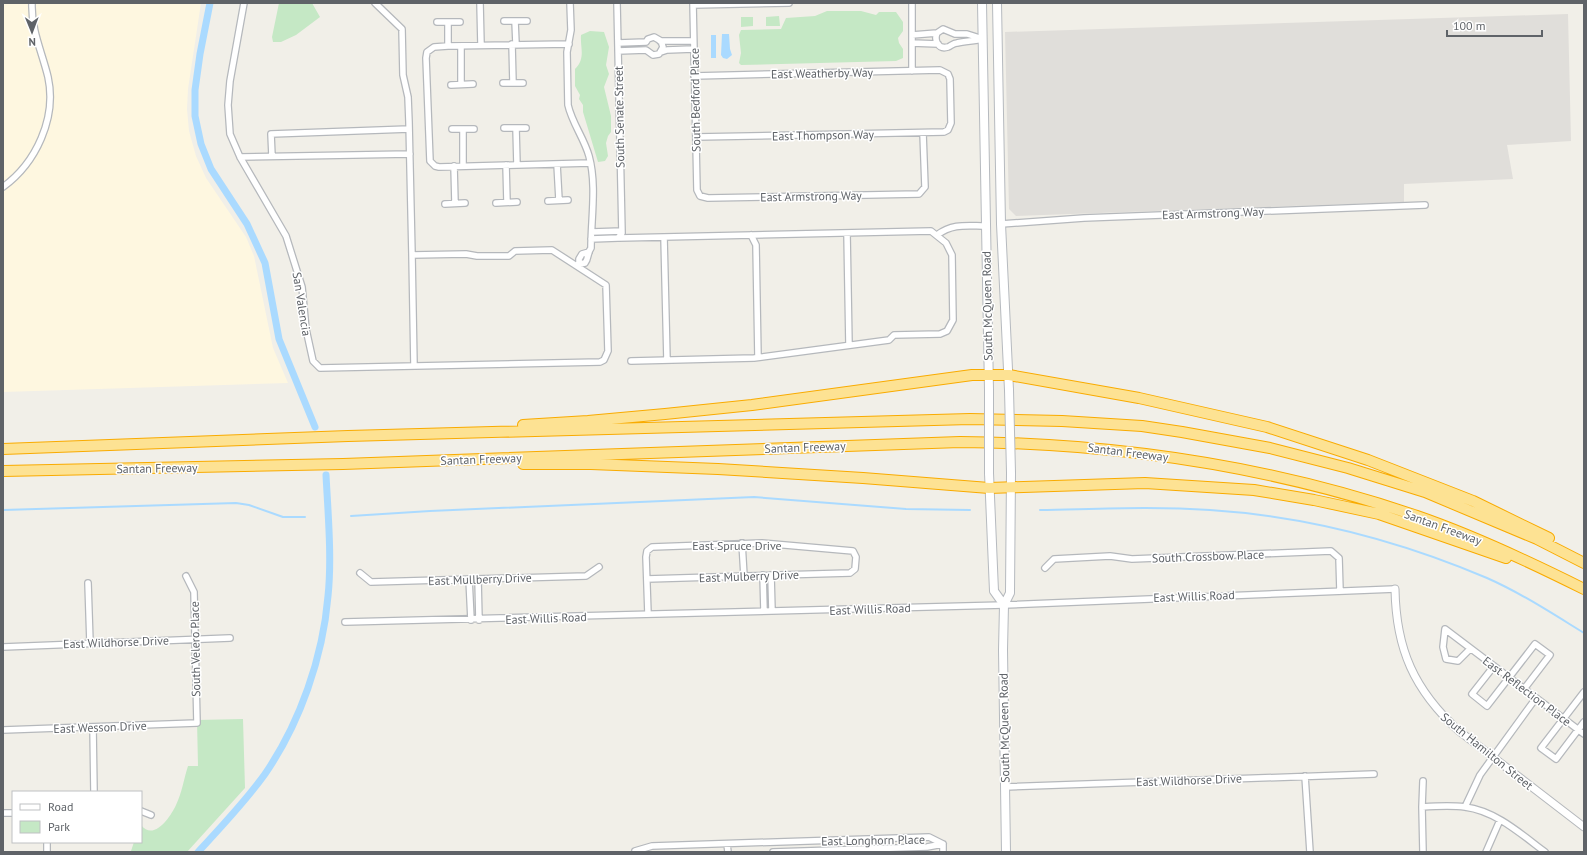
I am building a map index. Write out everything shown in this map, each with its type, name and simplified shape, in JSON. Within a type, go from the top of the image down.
[{"type":"highway","points":[[436,435],[488,427],[588,421],[752,405],[972,375],[1009,375],[1202,411],[1282,432],[1368,460],[1473,501],[1584,556]]},
{"type":"highway","name":"Santan Freeway","points":[[3,449],[348,436],[436,435],[970,419],[1062,421],[1142,426],[1190,433],[1270,448],[1387,480],[1425,492],[1501,524],[1584,563]]},
{"type":"highway","name":"Santan Freeway","points":[[5,472],[277,466],[960,442],[1024,442],[1155,455],[1252,470],[1315,485],[1418,516],[1490,544],[1584,589]]},
{"type":"highway","points":[[3,445],[32,448]]},
{"type":"highway","points":[[343,464],[622,465],[863,478],[989,488],[1145,483],[1254,490],[1314,500],[1379,514],[1547,570]]},
{"type":"main road","name":"South McQueen Road","points":[[982,3],[989,390],[989,488],[994,591],[1004,605]]},
{"type":"main road","name":"South McQueen Road","points":[[997,3],[1001,224],[1009,375],[1012,488],[1010,593],[1004,605],[1003,692],[1006,852]]},
{"type":"main road","points":[[983,39],[997,39]]},
{"type":"main road","points":[[986,226],[1001,224]]},
{"type":"street","points":[[3,187],[19,173],[35,152],[42,136],[49,109],[50,95],[48,79],[34,34],[32,3]]},
{"type":"street","name":"San Valencia","points":[[244,3],[228,105],[230,134],[240,157],[286,236],[302,287],[306,330],[312,361],[320,368],[600,362],[604,360],[608,351],[606,285],[579,265],[552,250],[515,251],[508,256],[477,256],[466,254],[412,255]]},
{"type":"street","points":[[375,3],[402,29],[403,75],[408,97],[414,366]]},
{"type":"street","points":[[480,3],[481,45]]},
{"type":"street","points":[[570,3],[571,30],[567,52],[568,105],[570,113],[587,150],[590,163],[591,248],[588,252],[589,258],[586,263],[579,265]]},
{"type":"street","name":"South Senate Street","points":[[617,3],[622,231],[619,238]]},
{"type":"street","points":[[693,4],[790,3]]},
{"type":"street","points":[[912,3],[912,71]]},
{"type":"street","name":"South Bedford Place","points":[[693,4],[697,190],[700,196]]},
{"type":"street","points":[[504,21],[526,21]]},
{"type":"street","points":[[513,83],[515,21]]},
{"type":"street","points":[[437,22],[460,22]]},
{"type":"street","points":[[448,22],[448,46]]},
{"type":"street","points":[[912,35],[937,33],[946,30],[955,34],[967,34],[983,39]]},
{"type":"street","points":[[937,33],[936,39],[938,44]]},
{"type":"street","points":[[618,43],[646,42],[648,39],[654,37],[660,41],[663,46],[661,52]]},
{"type":"street","points":[[912,43],[938,44],[945,48],[955,43],[983,39]]},
{"type":"street","points":[[660,41],[693,41]]},
{"type":"street","points":[[569,44],[448,46],[434,47],[427,52],[429,156],[431,164],[435,166],[590,163]]},
{"type":"street","points":[[461,46],[461,84]]},
{"type":"street","points":[[618,51],[646,50],[653,55],[667,50],[693,49]]},
{"type":"street","name":"East Weatherby Way","points":[[694,76],[940,70],[948,74],[950,77],[951,121],[949,128]]},
{"type":"street","points":[[503,83],[523,83]]},
{"type":"street","points":[[451,85],[473,84]]},
{"type":"street","points":[[504,128],[526,128]]},
{"type":"street","points":[[516,128],[517,165]]},
{"type":"street","name":"East Thompson Way","points":[[696,137],[924,133],[944,132],[949,128]]},
{"type":"street","points":[[272,156],[271,134],[409,129]]},
{"type":"street","points":[[462,129],[463,166]]},
{"type":"street","points":[[452,130],[474,129]]},
{"type":"street","name":"East Armstrong Way","points":[[700,196],[708,198],[914,195],[922,192],[925,185],[924,133]]},
{"type":"street","points":[[240,157],[410,154]]},
{"type":"street","points":[[557,164],[559,200]]},
{"type":"street","points":[[506,165],[507,202]]},
{"type":"street","points":[[454,166],[454,203]]},
{"type":"street","points":[[548,201],[568,200]]},
{"type":"street","points":[[496,203],[517,202]]},
{"type":"street","points":[[445,204],[465,203]]},
{"type":"street","name":"East Armstrong Way","points":[[1001,224],[1084,218],[1425,205]]},
{"type":"street","points":[[936,235],[945,229],[954,226],[986,226]]},
{"type":"street","points":[[592,232],[622,231]]},
{"type":"street","points":[[591,239],[931,231],[946,243],[952,255],[953,320],[947,331],[940,334],[894,335],[889,340],[758,357],[630,361]]},
{"type":"street","points":[[847,233],[849,345]]},
{"type":"street","points":[[751,235],[756,245],[758,357]]},
{"type":"street","points":[[664,237],[667,360]]},
{"type":"street","points":[[742,543],[744,576]]},
{"type":"street","name":"East Spruce Drive","points":[[647,579],[647,552],[652,547],[742,543],[762,543],[853,551],[856,557],[855,568],[850,573]]},
{"type":"street","name":"South Crossbow Place","points":[[1045,568],[1054,560],[1331,551],[1339,558],[1340,591]]},
{"type":"street","name":"East Mullberry Drive","points":[[360,573],[371,582],[586,576],[599,567]]},
{"type":"street","name":"East Mulberry Drive","points":[[647,579],[850,573]]},
{"type":"street","points":[[763,575],[764,611]]},
{"type":"street","points":[[771,575],[772,611]]},
{"type":"street","name":"South Velero Place","points":[[186,576],[194,592],[197,723]]},
{"type":"street","points":[[470,579],[471,620]]},
{"type":"street","points":[[478,579],[479,620]]},
{"type":"street","points":[[647,579],[648,614]]},
{"type":"street","points":[[88,583],[90,643]]},
{"type":"street","name":"East Willis Road","points":[[345,622],[479,620],[1004,605],[1395,589]]},
{"type":"street","name":"South Hamilton Street","points":[[1395,589],[1395,611],[1399,633],[1414,677],[1426,697],[1440,714],[1492,758],[1584,827]]},
{"type":"street","points":[[470,596],[479,596]]},
{"type":"street","name":"East Reflection Place","points":[[1470,648],[1458,661],[1446,659],[1443,647],[1445,629],[1584,734]]},
{"type":"street","name":"East Wildhorse Drive","points":[[3,647],[230,638]]},
{"type":"street","points":[[1494,666],[1472,694],[1487,706],[1535,644],[1550,655],[1524,689]]},
{"type":"street","points":[[1584,692],[1541,748],[1556,759],[1584,722]]},
{"type":"street","points":[[1465,807],[1480,775],[1536,698]]},
{"type":"street","name":"East Wesson Drive","points":[[3,730],[197,723]]},
{"type":"street","points":[[93,727],[94,791]]},
{"type":"street","name":"East Wildhorse Drive","points":[[1004,787],[1374,774]]},
{"type":"street","points":[[1305,776],[1310,852]]},
{"type":"street","points":[[1422,852],[1423,781]]},
{"type":"street","points":[[1422,807],[1465,807],[1483,812],[1500,820],[1545,852]]},
{"type":"street","points":[[142,811],[151,815]]},
{"type":"street","points":[[1486,852],[1500,820]]},
{"type":"street","points":[[902,838],[902,848]]},
{"type":"street","name":"East Longhorn Place","points":[[636,852],[652,846],[671,849],[727,844],[902,838],[928,838],[943,844]]},
{"type":"street","points":[[844,840],[845,850]]},
{"type":"street","points":[[784,842],[785,852]]},
{"type":"street","points":[[727,844],[728,852]]},
{"type":"street","points":[[943,844],[943,852]]},
{"type":"street","name":"East Longhorn Place","points":[[773,852],[927,847],[943,844]]},
{"type":"shaded area","points":[[3,3],[201,3],[188,89],[187,109],[189,131],[196,156],[206,178],[246,237],[254,256],[273,348],[288,383],[3,392]]},
{"type":"shaded area","points":[[1568,14],[1571,141],[1507,145],[1513,179],[1404,184],[1404,202],[1016,216],[1009,209],[1005,32]]},
{"type":"green space","points":[[279,3],[312,3],[320,17],[296,35],[281,42],[273,42],[272,37]]},
{"type":"green space","points":[[827,11],[861,11],[876,15],[879,12],[896,12],[903,22],[903,31],[898,38],[903,49],[903,58],[896,61],[741,65],[739,63],[741,53],[739,35],[741,30],[781,29],[786,18],[815,16]]},
{"type":"green space","points":[[779,16],[780,26],[766,26],[766,17]]},
{"type":"green space","points":[[741,17],[753,17],[753,26],[741,27]]},
{"type":"green space","points":[[590,31],[604,32],[609,47],[606,65],[609,74],[604,87],[611,116],[611,132],[606,143],[608,156],[605,161],[598,162],[583,112],[583,105],[579,99],[580,95],[575,86],[575,69],[580,61],[582,53],[581,35]]},
{"type":"green space","points":[[243,719],[245,788],[187,852],[113,852],[131,851],[134,843],[142,843],[142,826],[151,831],[162,826],[170,815],[180,796],[188,766],[198,766],[197,720]]},
{"type":"water","points":[[722,34],[729,34],[732,55],[727,59],[723,58],[721,55]]},
{"type":"water","points":[[711,35],[716,35],[716,58],[711,58]]},
{"type":"waterway","points":[[210,3],[195,90],[195,116],[201,144],[211,169],[247,224],[265,263],[279,339],[315,427]]},
{"type":"waterway","points":[[198,852],[224,824],[265,774],[289,733],[308,689],[321,642],[328,596],[330,551],[326,475]]},
{"type":"waterway","points":[[351,516],[430,511],[754,497],[906,509],[970,510]]},
{"type":"waterway","points":[[3,510],[236,503],[249,505],[283,517],[305,517]]},
{"type":"waterway","points":[[1040,510],[1125,508],[1210,510],[1245,513],[1316,524],[1386,542],[1487,578],[1549,611],[1584,633]]}]
